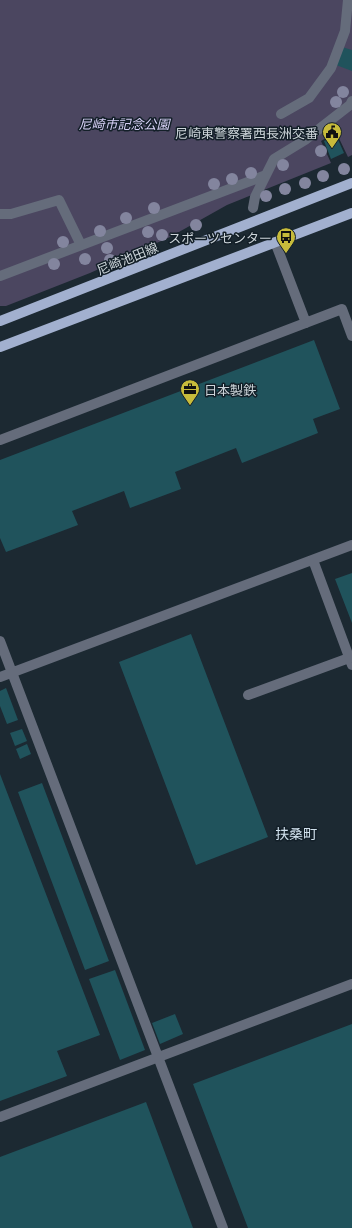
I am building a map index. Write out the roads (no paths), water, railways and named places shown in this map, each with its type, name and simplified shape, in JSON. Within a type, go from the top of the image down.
[{"type":"main road","name":"尼崎池田線","points":[[0,322],[352,183]]},
{"type":"main road","points":[[0,347],[352,213]]},
{"type":"lane","points":[[281,114],[309,98],[331,68],[345,31],[348,0]]},
{"type":"lane","points":[[253,208],[255,197],[274,159],[305,140],[350,105],[352,101]]},
{"type":"lane","points":[[0,276],[266,175]]},
{"type":"lane","points":[[0,214],[11,214],[59,200],[81,245]]},
{"type":"lane","points":[[275,242],[306,323]]},
{"type":"lane","points":[[0,440],[342,309],[352,336]]},
{"type":"lane","points":[[0,677],[352,546]]},
{"type":"lane","points":[[248,695],[351,661],[313,560]]},
{"type":"lane","points":[[0,641],[223,1228]]},
{"type":"lane","points":[[0,1117],[352,984]]},
{"type":"place","name":"尼崎東警察署西長洲交番","points":[[332,149]]},
{"type":"place","name":"スポーツセンター","points":[[286,254]]},
{"type":"place","name":"日本製鉄","points":[[190,406]]},
{"type":"district","name":"扶桑町","points":[[296,833]]},
{"type":"park label","name":"尼崎市記念公園","points":[[124,123]]}]
